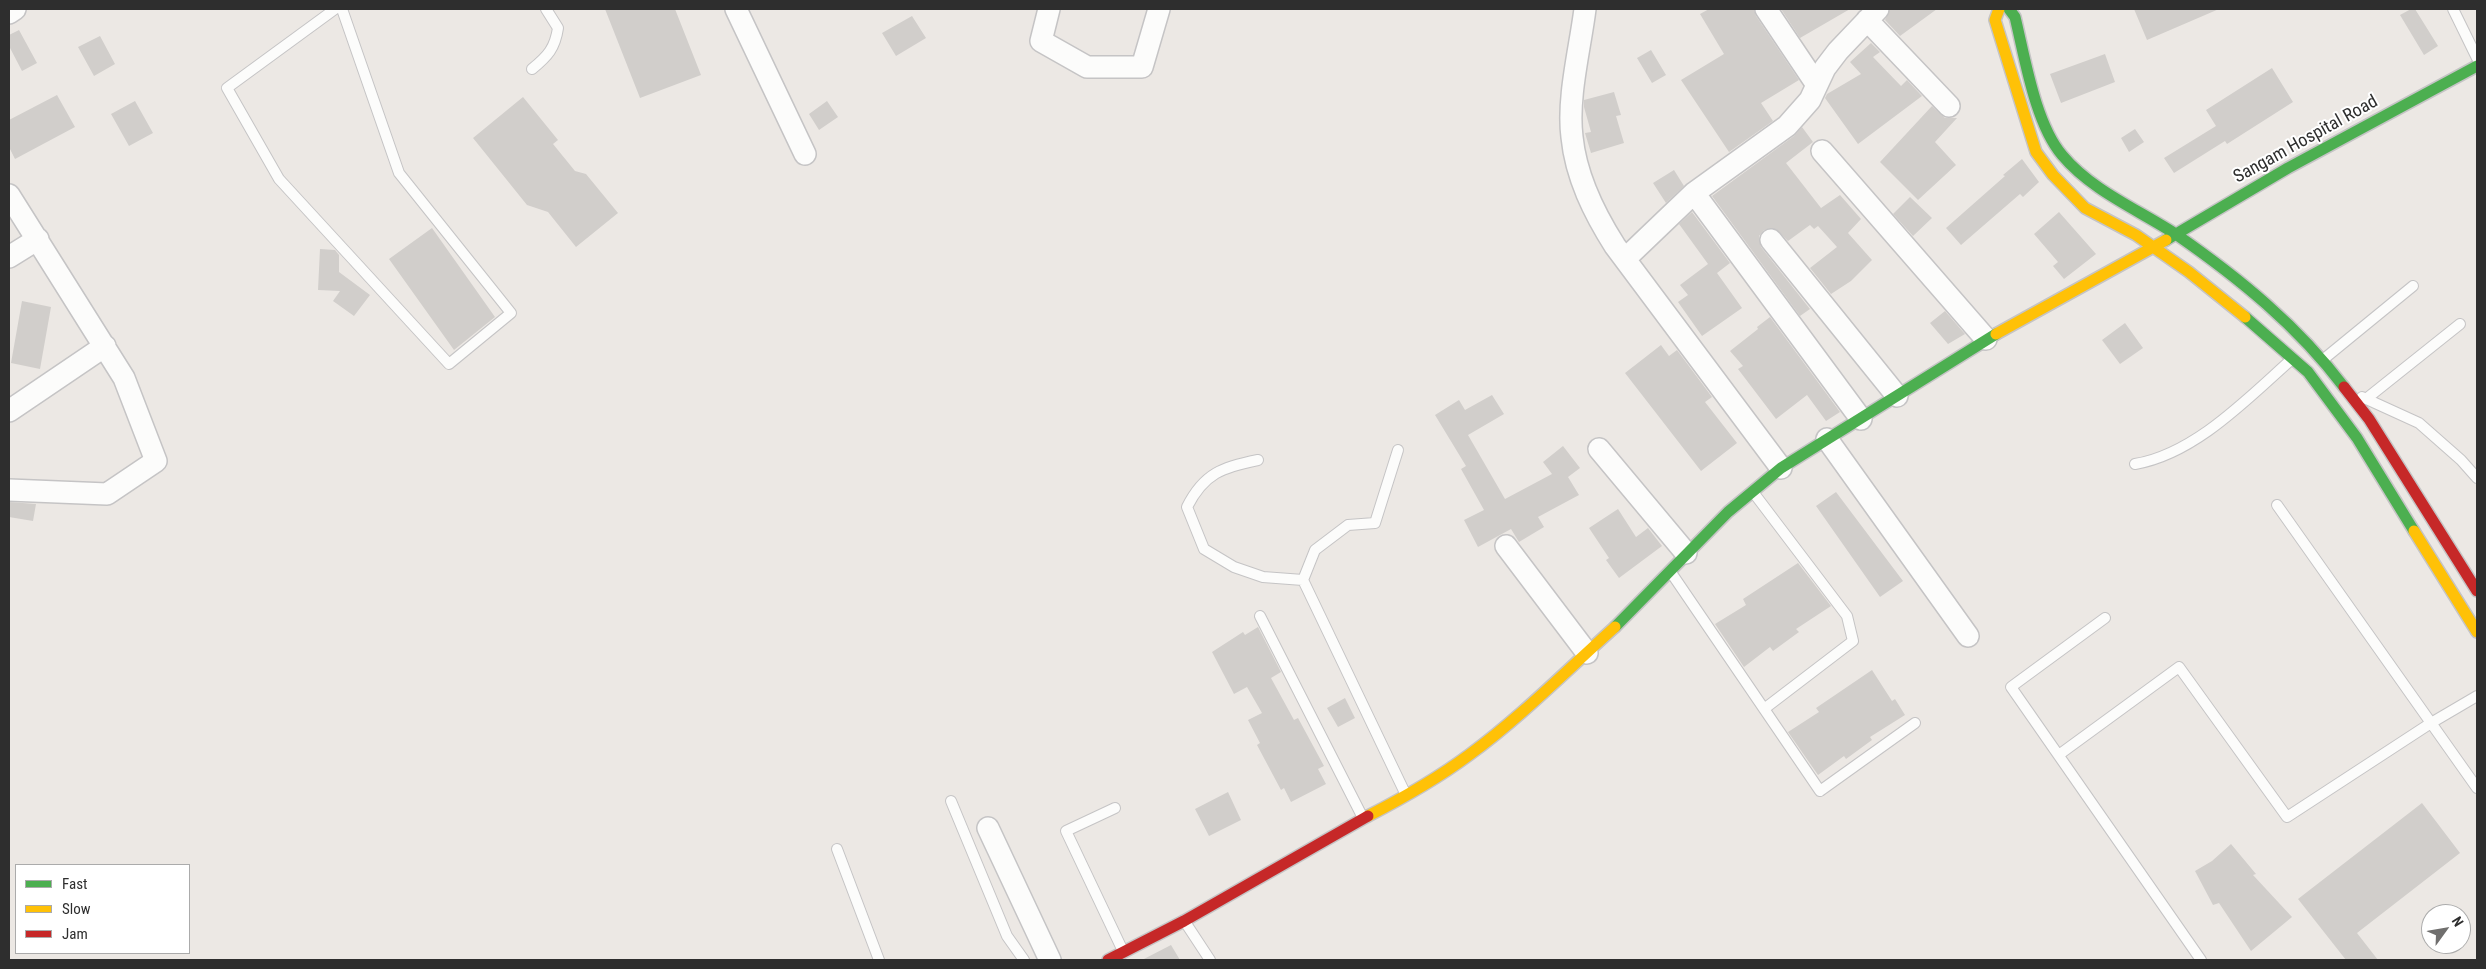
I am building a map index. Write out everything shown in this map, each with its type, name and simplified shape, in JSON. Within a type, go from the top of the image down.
[{"type":"main road","points":[[1999,9],[1995,20],[2022,112],[2036,152],[2053,175],[2085,208],[2136,235],[2154,247],[2240,312],[2293,358],[2325,394],[2362,446],[2477,632]]},
{"type":"main road","points":[[2009,9],[2015,17],[2039,113],[2062,155],[2097,186],[2176,235],[2281,316],[2323,359],[2369,419],[2477,591]]},
{"type":"main road","name":"Sangam Hospital Road","points":[[1108,960],[1184,921],[1406,796],[1469,755],[1587,653],[1627,616],[1686,553],[1752,491],[1781,468],[1986,339],[2176,235],[2288,168],[2477,66]]},
{"type":"main road","points":[[2325,394],[2340,381]]},
{"type":"street","points":[[9,13],[15,9]]},
{"type":"street","points":[[736,9],[805,154]]},
{"type":"street","points":[[1049,9],[1041,41],[1087,66],[1142,68],[1159,9]]},
{"type":"street","points":[[1585,9],[1571,113],[1573,145],[1580,176],[1590,202],[1600,222],[1625,259],[1781,468]]},
{"type":"street","points":[[1766,9],[1817,85]]},
{"type":"street","points":[[1625,259],[1694,193],[1787,126],[1810,100],[1838,50],[1873,14],[1949,106]]},
{"type":"street","points":[[1822,151],[1986,339]]},
{"type":"street","points":[[1694,193],[1861,418]]},
{"type":"street","points":[[9,194],[124,378],[156,461],[106,494],[9,490]]},
{"type":"street","points":[[9,256],[38,239]]},
{"type":"street","points":[[1772,240],[1897,396]]},
{"type":"street","points":[[9,411],[105,346]]},
{"type":"street","points":[[1827,439],[1968,636]]},
{"type":"street","points":[[1599,449],[1686,553]]},
{"type":"street","points":[[1506,546],[1587,653]]},
{"type":"street","points":[[988,828],[1050,960]]},
{"type":"lane","points":[[335,9],[227,88],[279,179],[449,364],[511,313],[399,173],[342,9]]},
{"type":"lane","points":[[532,69],[550,54],[556,41],[558,28],[546,9]]},
{"type":"lane","points":[[2453,9],[2477,58]]},
{"type":"lane","points":[[2323,359],[2413,286]]},
{"type":"lane","points":[[2366,399],[2460,324]]},
{"type":"lane","points":[[2135,464],[2155,460],[2177,450],[2235,409],[2293,358]]},
{"type":"lane","points":[[2347,391],[2419,423],[2461,460],[2477,478]]},
{"type":"lane","points":[[1398,450],[1375,523],[1348,525],[1315,550],[1303,580],[1406,796]]},
{"type":"lane","points":[[1258,460],[1226,467],[1197,487],[1187,507],[1204,549],[1234,567],[1264,577],[1303,580]]},
{"type":"lane","points":[[1752,491],[1847,616],[1853,640],[1764,709]]},
{"type":"lane","points":[[2277,504],[2477,788]]},
{"type":"lane","points":[[1670,570],[1820,792],[1915,723]]},
{"type":"lane","points":[[1260,616],[1363,819]]},
{"type":"lane","points":[[2105,618],[2011,687],[2060,754],[2201,960]]},
{"type":"lane","points":[[2060,754],[2180,667],[2287,817],[2431,723],[2477,696]]},
{"type":"lane","points":[[951,801],[1006,936],[1024,960]]},
{"type":"lane","points":[[1115,808],[1066,831],[1124,952]]},
{"type":"lane","points":[[837,849],[879,960]]},
{"type":"lane","points":[[1184,921],[1210,960]]},
{"type":"building","points":[[605,9],[675,9],[701,75],[640,98]]},
{"type":"building","points":[[1709,9],[1754,9],[1756,16],[1799,80],[1761,103],[1773,121],[1729,152],[1681,80],[1724,54],[1700,14]]},
{"type":"building","points":[[1781,9],[1850,9],[1800,38]]},
{"type":"building","points":[[1890,9],[1937,9],[1900,36],[1885,20]]},
{"type":"building","points":[[2134,9],[2219,9],[2147,40]]},
{"type":"building","points":[[2415,9],[2438,46],[2424,55],[2400,15]]},
{"type":"building","points":[[912,16],[926,38],[896,56],[882,33]]},
{"type":"building","points":[[19,30],[37,63],[22,71],[9,46],[9,35]]},
{"type":"building","points":[[100,36],[115,64],[94,76],[78,47]]},
{"type":"building","points":[[1871,43],[1880,52],[1873,57],[1901,86],[1907,80],[1922,96],[1858,144],[1825,98],[1827,94],[1861,74],[1850,62]]},
{"type":"building","points":[[1651,50],[1666,75],[1652,83],[1637,58]]},
{"type":"building","points":[[2105,54],[2115,82],[2061,103],[2050,74]]},
{"type":"building","points":[[2272,68],[2293,102],[2227,144],[2225,141],[2174,173],[2164,158],[2216,126],[2206,110]]},
{"type":"building","points":[[1614,92],[1621,115],[1616,116],[1624,143],[1591,153],[1585,133],[1591,132],[1584,100]]},
{"type":"building","points":[[57,95],[75,127],[15,159],[9,147],[9,120]]},
{"type":"building","points":[[523,97],[558,140],[553,144],[575,171],[586,174],[618,213],[576,247],[548,212],[527,205],[473,138]]},
{"type":"building","points":[[135,101],[153,133],[129,146],[111,114]]},
{"type":"building","points":[[827,101],[838,117],[819,130],[809,114]]},
{"type":"building","points":[[1932,106],[1945,118],[1957,118],[1935,142],[1956,165],[1918,200],[1880,162]]},
{"type":"building","points":[[1802,127],[1813,142],[1786,163],[1821,208],[1840,195],[1861,219],[1848,233],[1872,260],[1851,281],[1831,294],[1810,268],[1837,247],[1818,226],[1814,229],[1810,225],[1788,241],[1776,229],[1764,230],[1759,236],[1761,247],[1810,309],[1800,316],[1712,196],[1794,136]]},
{"type":"building","points":[[2135,129],[2144,142],[2129,152],[2121,138]]},
{"type":"building","points":[[2022,159],[2039,182],[2023,197],[2020,194],[1961,245],[1946,228]]},
{"type":"building","points":[[1674,170],[1684,186],[1666,203],[1653,183]]},
{"type":"building","points":[[1910,197],[1932,218],[1913,236],[1893,214]]},
{"type":"building","points":[[1692,212],[1730,263],[1717,273],[1742,308],[1702,336],[1678,302],[1688,295],[1680,285],[1708,264],[1679,224]]},
{"type":"building","points":[[2059,212],[2096,254],[2064,279],[2053,266],[2058,262],[2034,234]]},
{"type":"building","points":[[432,228],[495,317],[454,350],[389,259]]},
{"type":"building","points":[[320,249],[335,250],[339,255],[339,272],[370,295],[354,316],[333,301],[340,291],[318,290]]},
{"type":"building","points":[[22,301],[51,307],[40,369],[11,363]]},
{"type":"building","points":[[1945,311],[1965,334],[1948,344],[1930,323]]},
{"type":"building","points":[[1770,317],[1840,412],[1826,421],[1807,395],[1776,419],[1738,369],[1743,366],[1730,351]]},
{"type":"building","points":[[2125,323],[2143,348],[2120,364],[2102,340]]},
{"type":"building","points":[[1661,345],[1669,356],[1677,350],[1712,397],[1705,402],[1737,443],[1701,471],[1625,373]]},
{"type":"building","points":[[1492,395],[1504,414],[1468,435],[1505,499],[1552,474],[1543,462],[1563,446],[1580,468],[1568,477],[1579,495],[1538,517],[1544,527],[1519,542],[1511,529],[1478,547],[1464,520],[1484,510],[1461,469],[1466,466],[1435,415],[1459,400],[1465,410]]},
{"type":"building","points":[[1836,492],[1903,581],[1880,597],[1816,506]]},
{"type":"building","points":[[9,502],[36,504],[33,521],[9,517]]},
{"type":"building","points":[[1618,509],[1636,537],[1648,528],[1662,546],[1619,578],[1606,560],[1609,558],[1589,528]]},
{"type":"building","points":[[1798,563],[1831,606],[1796,629],[1799,632],[1773,651],[1770,647],[1744,667],[1715,624],[1746,605],[1743,599]]},
{"type":"building","points":[[1258,627],[1281,672],[1271,678],[1294,720],[1298,718],[1324,766],[1318,769],[1326,784],[1291,802],[1284,788],[1281,790],[1257,745],[1260,743],[1248,720],[1262,713],[1247,687],[1234,694],[1212,652],[1243,632],[1245,635]]},
{"type":"building","points":[[1872,670],[1892,701],[1895,699],[1905,715],[1870,737],[1872,740],[1846,759],[1844,756],[1818,775],[1788,732],[1819,712],[1816,708]]},
{"type":"building","points":[[1345,698],[1355,718],[1338,727],[1327,708]]},
{"type":"building","points":[[1228,792],[1241,820],[1209,836],[1195,809]]},
{"type":"building","points":[[2422,803],[2460,853],[2357,933],[2378,960],[2346,960],[2298,899]]},
{"type":"building","points":[[2231,844],[2256,874],[2253,875],[2292,917],[2251,951],[2219,903],[2213,905],[2195,871],[2212,861]]},
{"type":"building","points":[[1171,945],[1180,960],[1142,960]]},
{"type":"traffic: fast","points":[[2009,9],[2015,17],[2038,108],[2053,142],[2062,155],[2074,168],[2102,190],[2177,235],[2223,268],[2267,304],[2307,344],[2344,387]]},
{"type":"traffic: fast","points":[[2166,240],[2288,168],[2477,66]]},
{"type":"traffic: fast","points":[[2245,317],[2308,372],[2357,438],[2414,531]]},
{"type":"traffic: fast","points":[[1615,627],[1728,512],[1781,468],[1996,334]]},
{"type":"traffic: slow","points":[[1999,9],[1995,20],[2036,152],[2053,175],[2085,208],[2136,235],[2189,272],[2245,317]]},
{"type":"traffic: slow","points":[[1996,334],[2166,240]]},
{"type":"traffic: slow","points":[[2414,531],[2477,632]]},
{"type":"traffic: slow","points":[[1368,816],[1433,780],[1488,740],[1615,627]]},
{"type":"traffic: jam","points":[[2344,387],[2369,419],[2477,591]]},
{"type":"traffic: jam","points":[[1108,960],[1184,921],[1368,816]]}]
